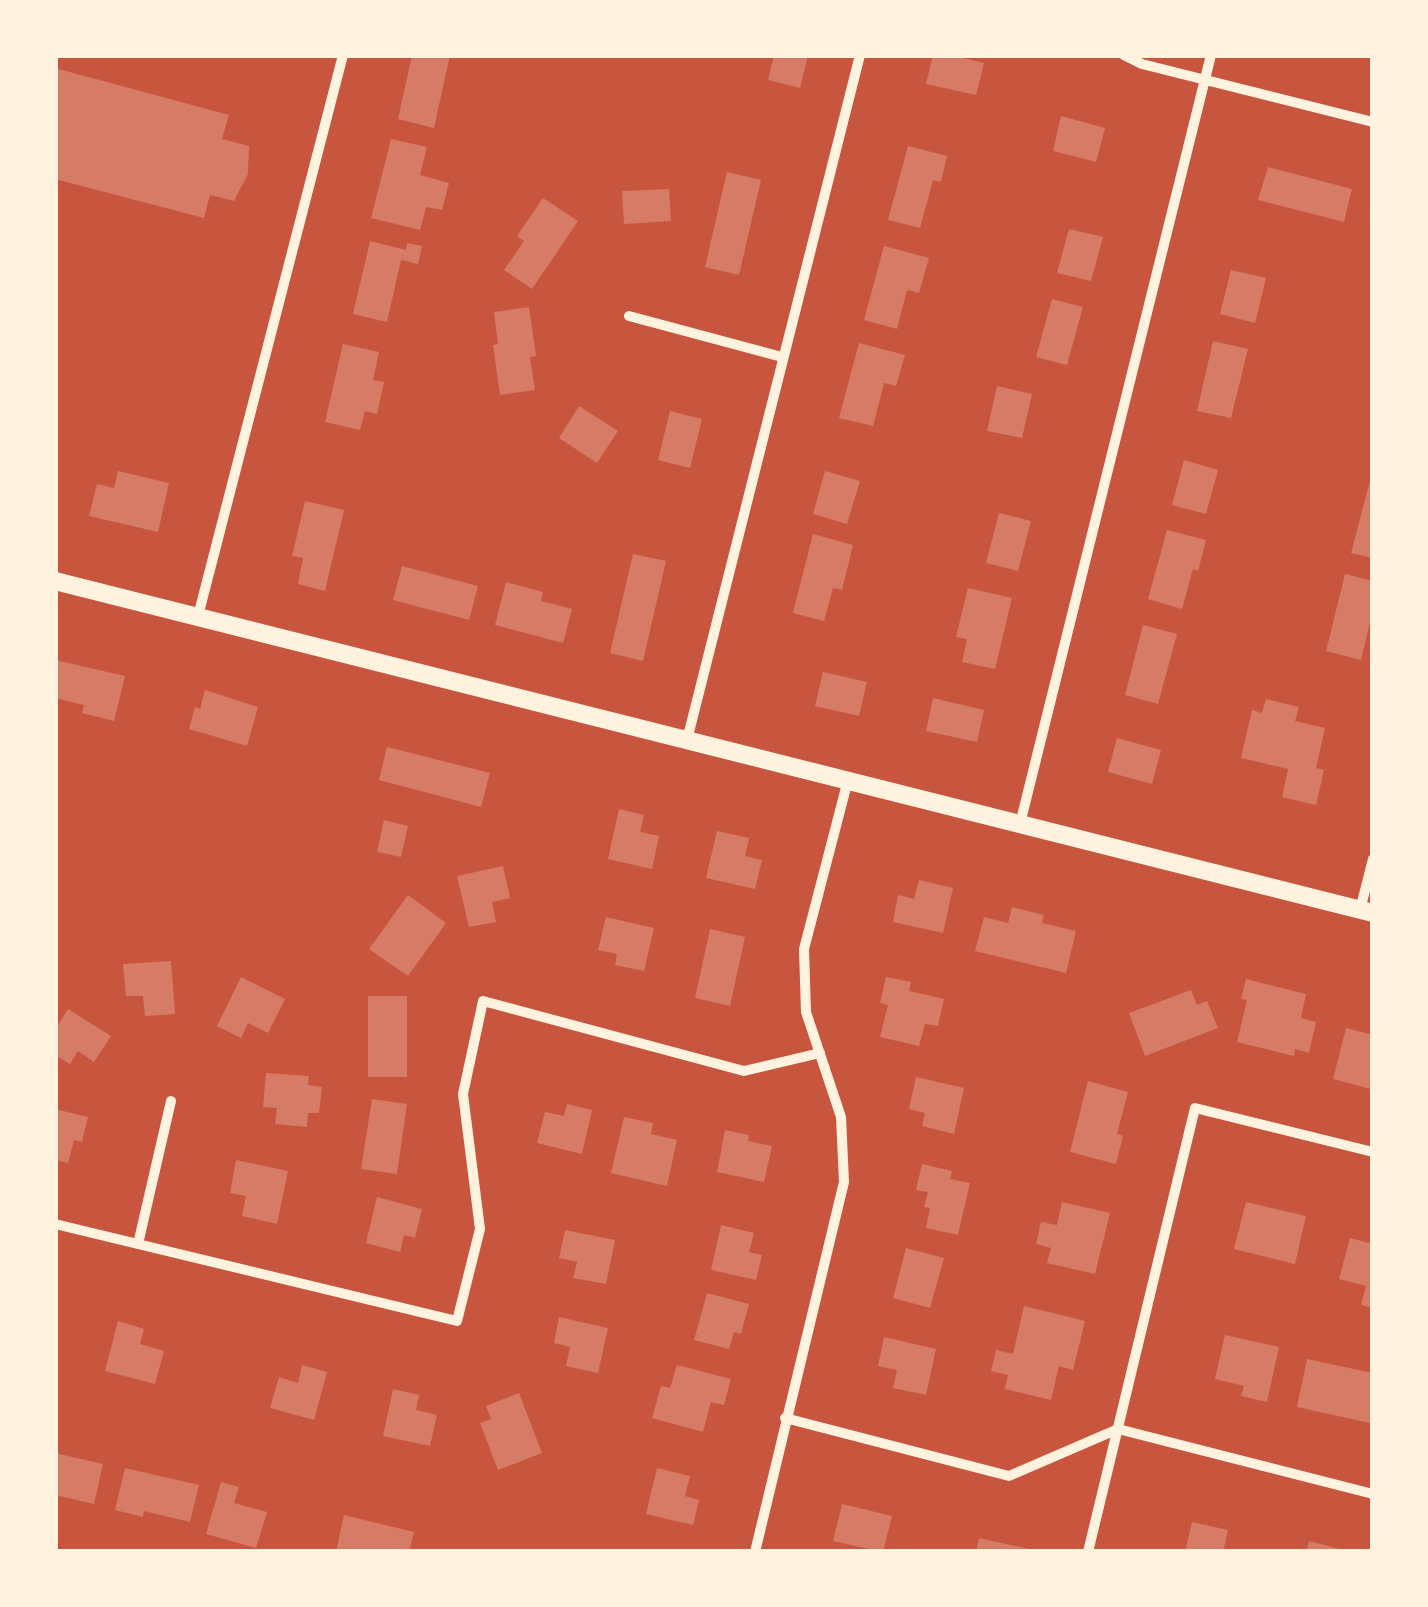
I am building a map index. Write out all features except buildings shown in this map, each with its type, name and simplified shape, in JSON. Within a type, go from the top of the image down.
[{"type":"street","points":[[198,616],[342,55]]},
{"type":"street","points":[[686,740],[860,55]]},
{"type":"street","points":[[1124,55],[1142,64],[1373,122]]},
{"type":"street","points":[[1020,824],[1212,55]]},
{"type":"street","points":[[628,316],[782,357]]},
{"type":"street","points":[[55,581],[1366,911],[1373,859]]},
{"type":"street","points":[[755,1552],[844,1182],[841,1118],[806,1012],[804,949],[848,780]]},
{"type":"street","points":[[55,1224],[457,1321],[480,1229],[463,1094],[482,1001],[744,1070],[820,1054]]},
{"type":"street","points":[[138,1244],[171,1101]]},
{"type":"street","points":[[1088,1552],[1195,1108],[1373,1152]]},
{"type":"street","points":[[786,1418],[1009,1476],[1118,1429],[1373,1494]]}]
